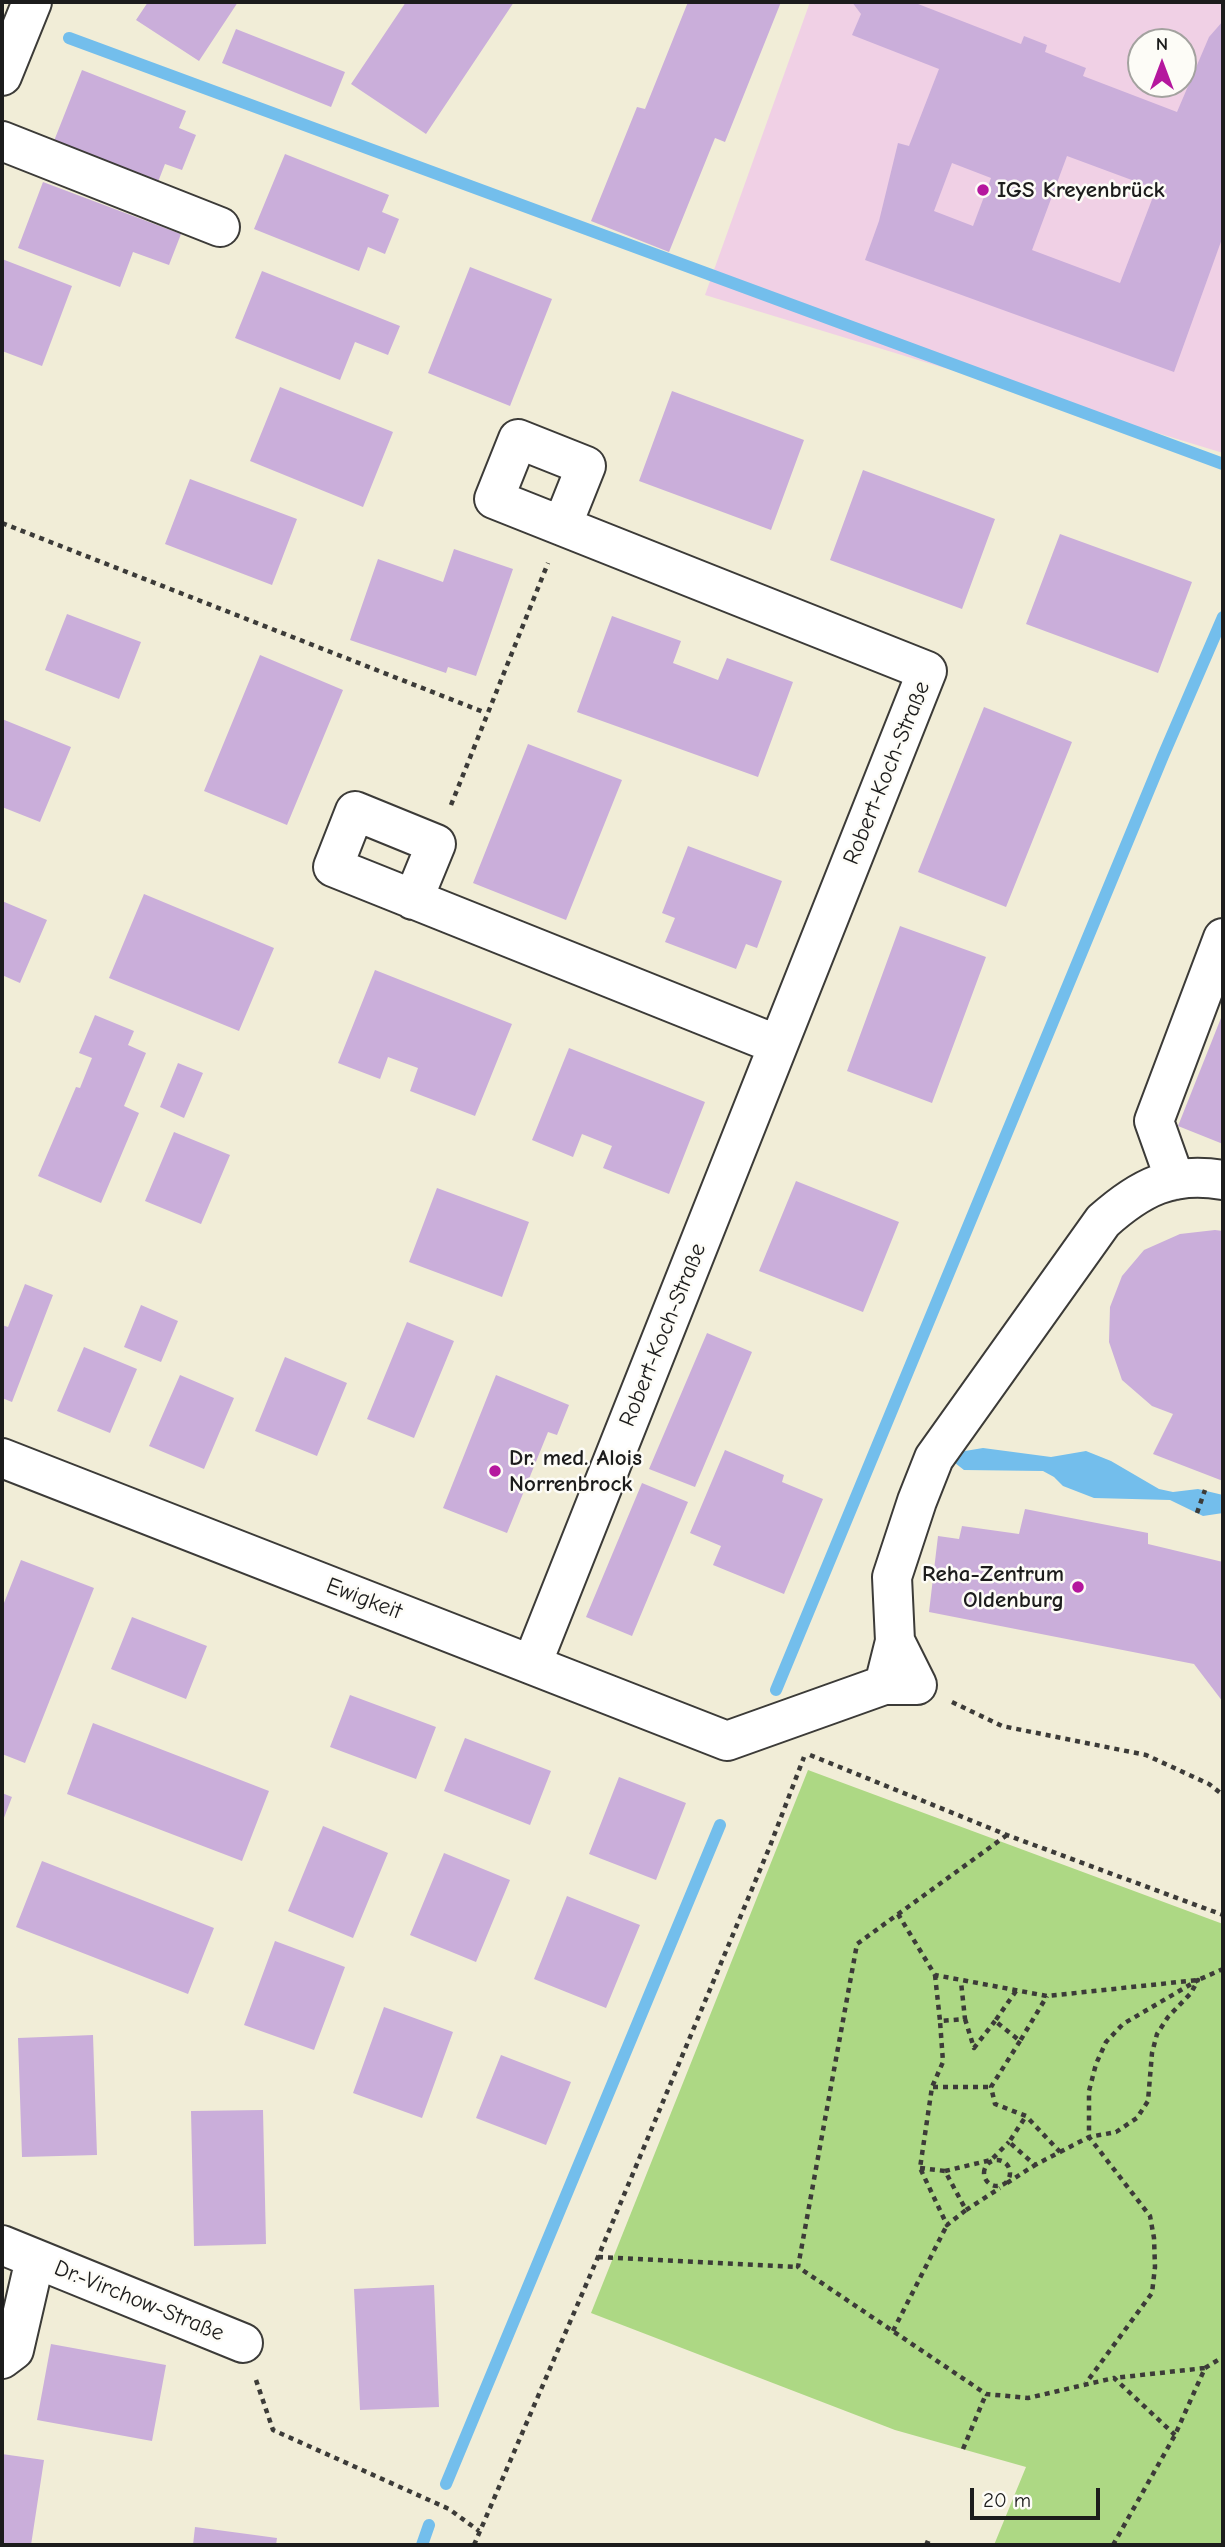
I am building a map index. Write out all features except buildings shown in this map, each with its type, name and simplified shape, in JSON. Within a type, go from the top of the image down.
[{"type":"street","points":[[2,76],[32,2]]},
{"type":"street","points":[[2,141],[220,227]]},
{"type":"street","name":"Robert-Koch-Straße","points":[[532,1664],[928,671],[562,526]]},
{"type":"street","points":[[413,900],[436,844],[355,811],[333,867],[413,900],[778,1045]]},
{"type":"street","points":[[1175,1180],[1154,1121],[1223,937]]},
{"type":"street","points":[[901,1685],[895,1641],[892,1577],[934,1458],[1103,1221],[1129,1198],[1154,1185],[1175,1180],[1223,1180]]},
{"type":"street","name":"Ewigkeit","points":[[2,1458],[727,1741],[901,1685]]},
{"type":"street","name":"Dr.-Virchow-Straße","points":[[2,2359],[14,2350],[18,2252],[243,2343]]},
{"type":"path","points":[[2,523],[486,713]]},
{"type":"path","points":[[436,844],[562,526]]},
{"type":"path","points":[[1197,1513],[1205,1490]]},
{"type":"path","points":[[901,1685],[1002,1726],[1146,1755],[1209,1784],[1223,1795]]},
{"type":"path","points":[[474,2545],[598,2257],[764,1859],[805,1753],[1007,1835],[1223,1915]]},
{"type":"path","points":[[798,2267],[857,1944],[1007,1835]]},
{"type":"path","points":[[898,1914],[935,1976],[943,2062],[932,2087],[920,2168],[947,2225]]},
{"type":"path","points":[[1086,2383],[1152,2293],[1155,2266],[1150,2216],[1090,2137],[1089,2091],[1096,2064],[1106,2042],[1123,2024],[1198,1980],[1223,1969]]},
{"type":"path","points":[[935,1976],[1047,1996],[1198,1980]]},
{"type":"path","points":[[893,2331],[947,2225],[1035,2165],[1090,2137],[1116,2132],[1137,2118],[1148,2101],[1152,2053],[1157,2034],[1168,2017],[1191,1993],[1198,1980]]},
{"type":"path","points":[[961,1982],[965,2019],[974,2048],[1017,1991]]},
{"type":"path","points":[[1047,1996],[991,2087],[995,2104],[1026,2116],[1059,2152]]},
{"type":"path","points":[[940,2021],[965,2019]]},
{"type":"path","points":[[995,2021],[1020,2041]]},
{"type":"path","points":[[932,2087],[991,2087]]},
{"type":"path","points":[[920,2168],[945,2171],[991,2160],[1001,2160],[1007,2163],[1010,2169],[1009,2180],[1004,2185],[990,2186],[984,2177],[985,2170],[991,2160],[1009,2142],[1026,2116]]},
{"type":"path","points":[[1009,2142],[1035,2165]]},
{"type":"path","points":[[945,2171],[966,2210]]},
{"type":"path","points":[[598,2257],[798,2267],[986,2394],[1028,2398],[1114,2378],[1205,2368],[1223,2357]]},
{"type":"path","points":[[243,2343],[273,2430],[449,2509],[480,2531]]},
{"type":"path","points":[[1113,2545],[1175,2435],[1205,2368]]},
{"type":"path","points":[[1114,2378],[1175,2435]]},
{"type":"path","points":[[964,2449],[986,2394]]},
{"type":"path","points":[[925,2542],[933,2545]]},
{"type":"shaded area","name":"IGS Kreyenbrück","points":[[810,2],[1223,2],[1223,453],[705,295]]},
{"type":"green space","points":[[808,1770],[1223,1924],[1223,2545],[994,2545],[1026,2467],[895,2430],[591,2313]]},
{"type":"water","points":[[983,1448],[1051,1457],[1086,1451],[1111,1461],[1159,1489],[1173,1492],[1198,1489],[1223,1495],[1223,1513],[1203,1516],[1170,1500],[1094,1498],[1063,1486],[1043,1471],[964,1470],[955,1463],[953,1457],[965,1451]]},
{"type":"waterway","points":[[69,38],[1223,464]]},
{"type":"waterway","points":[[776,1690],[1223,617]]},
{"type":"waterway","points":[[446,2484],[720,1825]]},
{"type":"waterway","points":[[422,2545],[429,2525]]},
{"type":"place","name":"IGS Kreyenbrück","points":[[983,190]]},
{"type":"place","name":"Dr. med. Alois Norrenbrock","points":[[495,1471]]},
{"type":"place","name":"Reha-Zentrum Oldenburg","points":[[1078,1587]]}]
